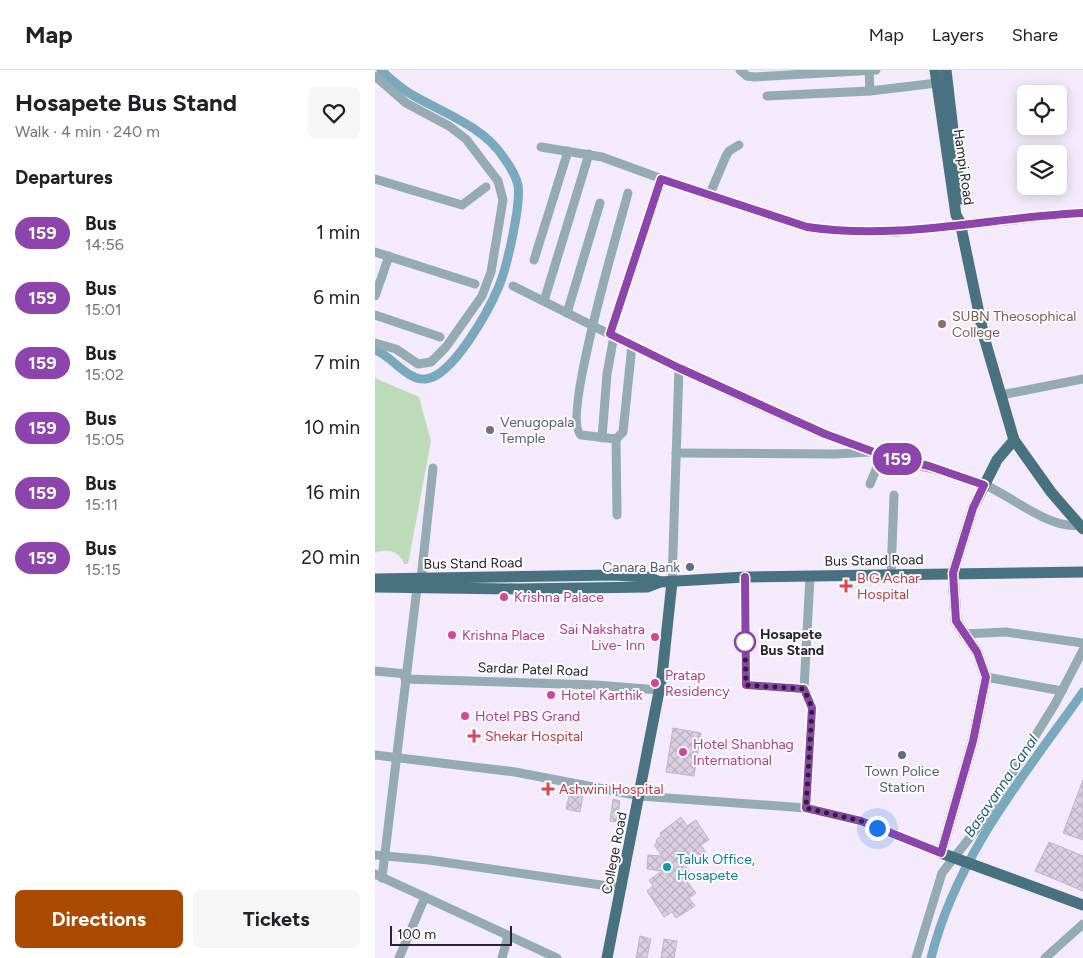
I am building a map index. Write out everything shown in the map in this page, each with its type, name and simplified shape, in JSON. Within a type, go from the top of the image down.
[{"type":"main road","name":"Hampi Road","points":[[935,70],[956,215],[961,224],[985,337],[1014,440],[1051,492],[1081,527]]},
{"type":"main road","points":[[946,70],[963,216],[961,224]]},
{"type":"main road","points":[[1014,440],[997,460],[973,508],[953,573],[956,621],[977,652],[986,677],[973,741],[941,853],[1083,905]]},
{"type":"main road","name":"Bus Stand Road","points":[[375,587],[419,583],[614,576],[647,577],[666,582],[745,577],[1080,572]]},
{"type":"main road","name":"Bus Stand Road","points":[[375,579],[419,583]]},
{"type":"main road","name":"College Road","points":[[607,958],[640,796],[659,690],[667,634],[666,582]]},
{"type":"street","points":[[740,70],[747,76],[754,77],[876,70]]},
{"type":"street","points":[[869,70],[869,91]]},
{"type":"street","points":[[375,76],[406,103],[449,126],[466,139],[498,182],[503,200],[488,284],[476,305],[446,347],[431,362],[419,364],[396,350],[375,343]]},
{"type":"street","points":[[767,96],[869,91],[937,83]]},
{"type":"street","points":[[709,196],[729,150],[739,146]]},
{"type":"street","points":[[541,147],[602,157],[709,196],[807,227],[827,230],[897,232],[1083,213]]},
{"type":"street","points":[[534,260],[568,152]]},
{"type":"street","points":[[544,302],[589,154]]},
{"type":"street","points":[[375,179],[462,205],[486,187]]},
{"type":"street","points":[[602,438],[612,335],[661,179]]},
{"type":"street","points":[[628,193],[593,326],[579,391],[577,430],[584,437],[615,439],[621,435],[624,426],[632,345]]},
{"type":"street","points":[[567,313],[600,203]]},
{"type":"street","points":[[375,252],[475,284]]},
{"type":"street","points":[[375,296],[389,256]]},
{"type":"street","points":[[513,286],[679,368],[845,441],[882,455],[929,466],[984,485],[1052,520],[1081,527]]},
{"type":"street","points":[[375,315],[440,336]]},
{"type":"street","points":[[666,582],[676,453],[679,368]]},
{"type":"street","points":[[1001,395],[1083,379]]},
{"type":"street","points":[[615,439],[617,515]]},
{"type":"street","points":[[837,454],[845,441]]},
{"type":"street","points":[[676,453],[837,454],[873,452]]},
{"type":"street","points":[[870,484],[882,455]]},
{"type":"street","points":[[433,468],[395,757],[379,856],[378,876],[557,958]]},
{"type":"street","points":[[891,575],[894,495]]},
{"type":"street","points":[[806,808],[812,708],[804,689],[810,576]]},
{"type":"street","points":[[745,577],[746,685],[804,689]]},
{"type":"street","points":[[963,634],[1006,632],[1083,643]]},
{"type":"street","points":[[915,958],[942,873],[956,859],[982,822],[1062,691],[1083,650]]},
{"type":"street","name":"Sardar Patel Road","points":[[375,671],[405,676],[596,685],[659,690]]},
{"type":"street","points":[[986,677],[1062,691]]},
{"type":"street","points":[[375,755],[515,772],[640,796],[806,808],[861,821],[941,853]]},
{"type":"street","points":[[379,856],[429,860],[622,888]]},
{"type":"street","points":[[399,958],[425,897]]},
{"type":"street","points":[[1045,958],[1083,924]]},
{"type":"street","points":[[502,958],[508,936]]},
{"type":"green space","points":[[375,378],[419,397],[431,441],[408,564],[404,564],[399,556],[393,552],[375,553]]},
{"type":"building","name":"Hotel Shanbhag International","points":[[673,728],[701,733],[694,776],[666,772]]},
{"type":"building","points":[[1083,780],[1083,840],[1063,833]]},
{"type":"building","points":[[570,793],[583,795],[580,812],[566,809]]},
{"type":"building","points":[[613,799],[620,801],[617,822],[610,821]]},
{"type":"building","name":"Taluk Office, Hosapete","points":[[681,817],[687,826],[696,820],[709,840],[701,845],[706,853],[686,866],[690,873],[683,876],[696,893],[689,898],[695,906],[676,918],[672,912],[664,917],[647,891],[653,886],[649,880],[662,871],[647,869],[648,855],[662,856],[654,845],[657,843],[656,840],[661,836],[660,833]]},
{"type":"building","points":[[1049,842],[1083,856],[1083,891],[1035,871]]},
{"type":"building","points":[[640,936],[651,939],[647,958],[636,958]]},
{"type":"building","points":[[664,939],[677,941],[674,958],[661,958]]},
{"type":"waterway","points":[[375,350],[419,379],[426,379],[436,375],[447,367],[479,325],[499,286],[513,236],[518,194],[517,182],[496,147],[475,129],[410,93],[381,70]]},
{"type":"waterway","name":"Basavanna Canal","points":[[931,958],[942,921],[975,851],[994,818],[1083,692]]},
{"type":"bus line","name":"159","points":[[745,577],[746,685],[804,689],[812,708],[806,808],[861,821],[941,853],[973,741],[986,677],[977,652],[956,621],[953,573],[973,508],[984,485],[929,466],[882,455],[825,434],[679,368],[610,334],[661,179],[807,227],[827,230],[897,232],[932,230],[1083,213]]},
{"type":"place","name":"SUBN Theosophical College","points":[[942,324]]},
{"type":"place","name":"Venugopala Temple","points":[[490,430]]},
{"type":"place","name":"Canara Bank","points":[[690,567]]},
{"type":"place","name":"B G Achar Hospital","points":[[846,586]]},
{"type":"place","name":"Krishna Palace","points":[[504,597]]},
{"type":"place","name":"Krishna Place","points":[[452,635]]},
{"type":"place","name":"Sai Nakshatra Live- Inn","points":[[655,637]]},
{"type":"place","name":"Hosapete Bus Stand","points":[[745,642]]},
{"type":"place","name":"Pratap Residency","points":[[655,683]]},
{"type":"place","name":"Hotel Karthik","points":[[551,695]]},
{"type":"place","name":"Hotel PBS Grand","points":[[465,716]]},
{"type":"place","name":"Shekar Hospital","points":[[474,736]]},
{"type":"place","name":"Hotel Shanbhag International","points":[[683,752]]},
{"type":"place","name":"Town Police Station","points":[[902,755]]},
{"type":"place","name":"Ashwini Hospital","points":[[548,789]]},
{"type":"place","name":"Taluk Office, Hosapete","points":[[667,867]]},
{"type":"route","points":[[745,642],[746,685],[804,689],[812,708],[806,808],[861,821],[877,828]]}]
